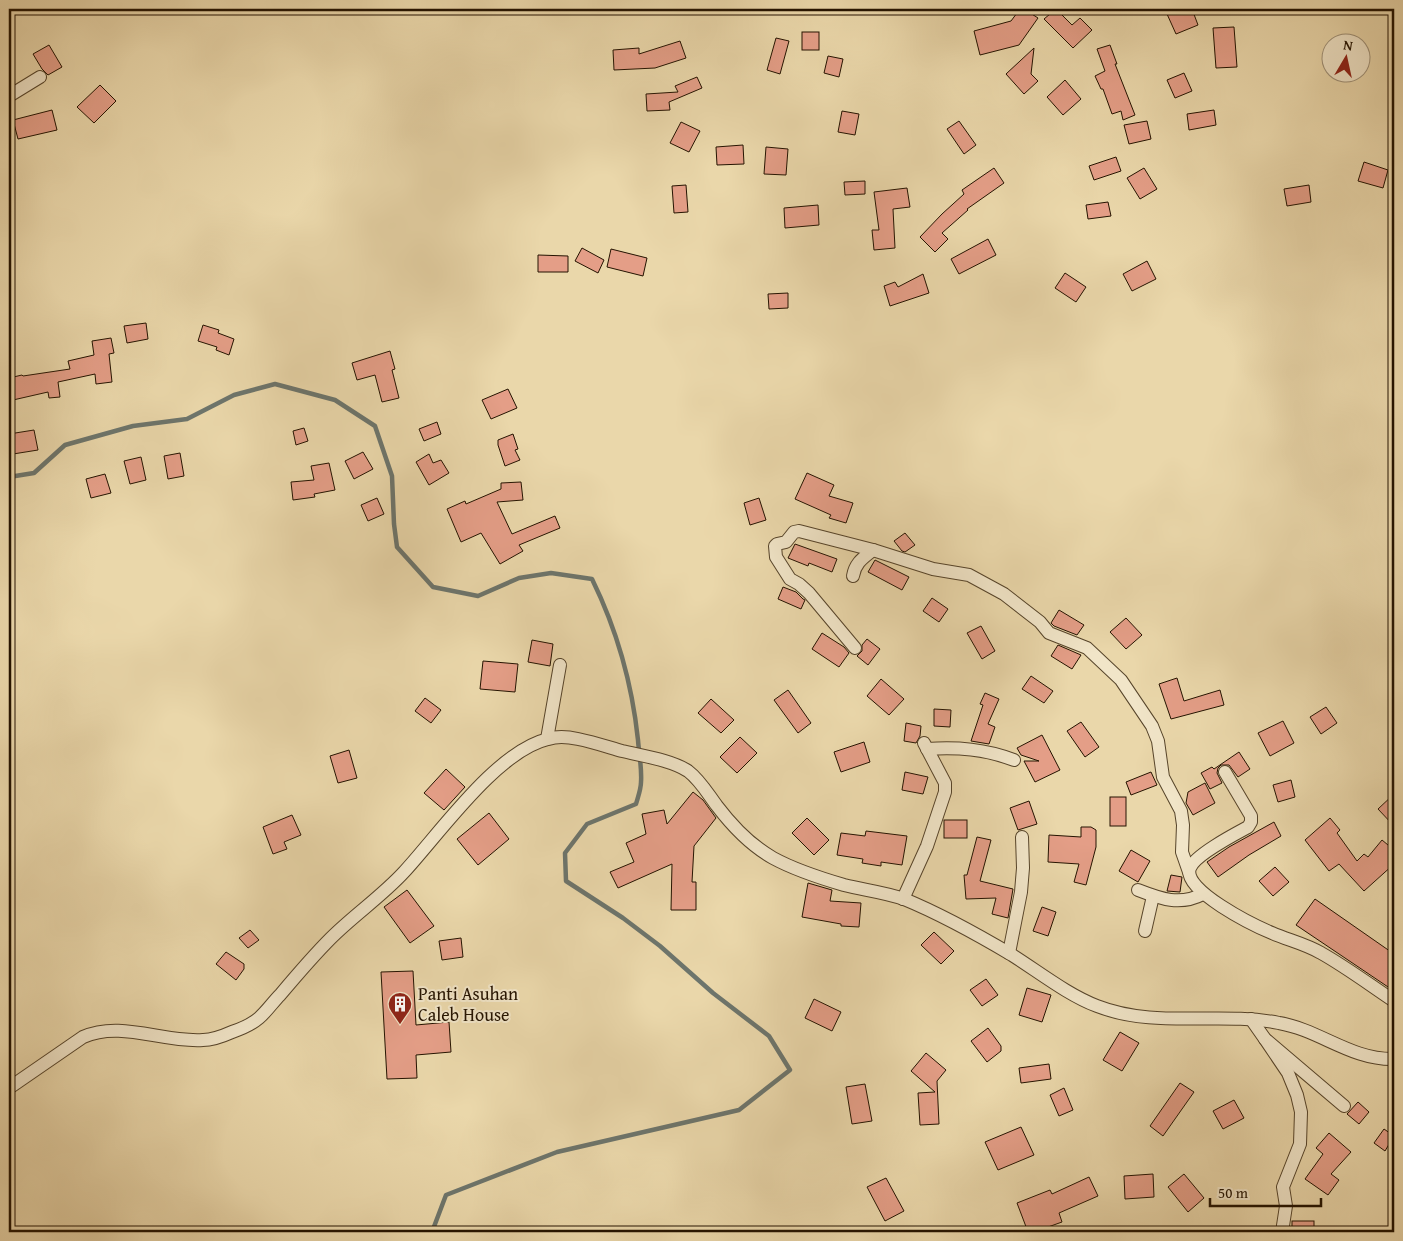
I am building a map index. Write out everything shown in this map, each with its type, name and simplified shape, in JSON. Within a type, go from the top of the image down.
[{"type":"street","points":[[9,96],[40,78]]},
{"type":"street","points":[[855,648],[809,593],[790,579],[776,557],[775,546],[786,542],[794,532],[799,531],[873,550],[932,569],[969,575],[1004,594],[1040,622],[1049,633],[1087,648],[1121,680],[1152,726],[1158,741],[1163,777],[1181,811],[1183,825],[1182,852],[1193,882],[1203,894],[1245,921],[1322,953],[1394,1001]]},
{"type":"street","points":[[853,576],[858,562],[873,550]]},
{"type":"street","points":[[547,739],[560,666]]},
{"type":"street","points":[[9,1088],[82,1037],[95,1031],[111,1030],[203,1040],[241,1029],[258,1019],[332,936],[384,892],[405,871],[437,832],[494,773],[516,753],[536,742],[554,737],[577,739],[660,760],[685,769],[698,781],[739,833],[771,857],[814,876],[903,899],[1008,953],[1083,1000],[1108,1010],[1165,1019],[1251,1019],[1281,1023],[1298,1028],[1364,1056],[1378,1060],[1394,1059]]},
{"type":"street","points":[[903,899],[928,846],[945,792],[944,783],[926,746],[976,749],[996,753],[1014,760]]},
{"type":"street","points":[[1189,872],[1194,862],[1207,851],[1248,826],[1251,822],[1250,816],[1224,772]]},
{"type":"street","points":[[1008,953],[1022,892],[1022,837]]},
{"type":"street","points":[[1138,890],[1153,896],[1180,901],[1193,899],[1203,894]]},
{"type":"street","points":[[1144,931],[1153,896]]},
{"type":"street","points":[[1251,1019],[1288,1073],[1297,1095],[1301,1112],[1300,1144],[1283,1187],[1286,1206],[1282,1232]]},
{"type":"street","points":[[1265,1039],[1344,1106]]},
{"type":"building","points":[[1020,9],[1024,9],[1038,18],[1019,45],[980,55],[974,31],[1011,21]]},
{"type":"building","points":[[1056,9],[1072,25],[1080,18],[1092,30],[1073,48],[1044,19]]},
{"type":"building","points":[[1180,9],[1192,9],[1198,25],[1176,34],[1167,14]]},
{"type":"building","points":[[1234,27],[1237,67],[1216,68],[1213,28]]},
{"type":"building","points":[[802,32],[819,32],[819,50],[802,50]]},
{"type":"building","points":[[776,38],[789,41],[780,74],[767,70]]},
{"type":"building","points":[[680,41],[686,58],[655,68],[614,70],[613,50],[639,48],[639,54]]},
{"type":"building","points":[[49,45],[62,67],[48,75],[33,54]]},
{"type":"building","points":[[1110,45],[1117,64],[1115,64],[1135,115],[1123,120],[1121,111],[1112,114],[1103,89],[1101,89],[1095,76],[1105,71],[1097,49]]},
{"type":"building","points":[[1034,48],[1031,74],[1038,81],[1024,94],[1006,74]]},
{"type":"building","points":[[828,56],[843,59],[839,77],[824,73]]},
{"type":"building","points":[[1184,73],[1192,91],[1175,98],[1167,80]]},
{"type":"building","points":[[697,77],[702,88],[669,102],[670,110],[647,111],[646,94],[678,92],[675,86]]},
{"type":"building","points":[[1065,80],[1081,99],[1063,115],[1047,97]]},
{"type":"building","points":[[100,85],[116,101],[94,123],[77,107]]},
{"type":"building","points":[[52,110],[57,130],[18,139],[13,120]]},
{"type":"building","points":[[1214,110],[1216,125],[1189,130],[1187,114]]},
{"type":"building","points":[[842,111],[859,114],[855,135],[838,132]]},
{"type":"building","points":[[959,121],[976,145],[964,154],[947,129]]},
{"type":"building","points":[[1147,121],[1151,139],[1129,144],[1124,125]]},
{"type":"building","points":[[681,122],[700,131],[689,152],[670,143]]},
{"type":"building","points":[[743,145],[744,164],[717,165],[716,147]]},
{"type":"building","points":[[766,147],[788,149],[786,175],[764,174]]},
{"type":"building","points":[[1116,157],[1121,171],[1094,180],[1089,166]]},
{"type":"building","points":[[1364,162],[1388,170],[1383,188],[1358,181]]},
{"type":"building","points":[[994,168],[1004,183],[967,209],[942,233],[948,239],[935,252],[920,237],[964,194],[962,190]]},
{"type":"building","points":[[1144,168],[1157,189],[1140,199],[1127,178]]},
{"type":"building","points":[[865,181],[865,194],[845,195],[844,182]]},
{"type":"building","points":[[686,185],[688,212],[674,213],[672,186]]},
{"type":"building","points":[[1309,185],[1311,202],[1287,206],[1284,189]]},
{"type":"building","points":[[907,188],[910,207],[893,209],[895,248],[874,250],[872,230],[879,230],[874,192]]},
{"type":"building","points":[[1108,202],[1111,216],[1088,219],[1086,205]]},
{"type":"building","points":[[818,205],[819,225],[785,228],[784,208]]},
{"type":"building","points":[[988,239],[996,255],[959,274],[951,259]]},
{"type":"building","points":[[582,248],[604,260],[598,273],[575,261]]},
{"type":"building","points":[[611,249],[647,258],[643,276],[607,267]]},
{"type":"building","points":[[538,255],[568,256],[568,272],[538,272]]},
{"type":"building","points":[[1147,261],[1156,279],[1132,291],[1123,274]]},
{"type":"building","points":[[1065,273],[1086,287],[1076,302],[1055,288]]},
{"type":"building","points":[[923,274],[929,293],[890,306],[884,286],[895,282],[898,287]]},
{"type":"building","points":[[788,293],[788,308],[769,309],[768,294]]},
{"type":"building","points":[[146,323],[148,339],[127,343],[124,326]]},
{"type":"building","points":[[203,325],[219,330],[218,333],[234,339],[229,355],[216,350],[217,347],[198,341]]},
{"type":"building","points":[[111,338],[114,353],[109,354],[112,382],[96,384],[95,374],[58,382],[60,397],[49,398],[48,392],[13,400],[9,378],[70,369],[68,361],[94,355],[92,341]]},
{"type":"building","points":[[390,351],[395,369],[392,370],[399,398],[382,402],[375,375],[357,380],[352,363]]},
{"type":"building","points":[[508,389],[517,408],[491,419],[482,400]]},
{"type":"building","points":[[437,422],[441,434],[424,441],[419,429]]},
{"type":"building","points":[[304,428],[308,441],[296,445],[293,431]]},
{"type":"building","points":[[34,430],[38,450],[13,454],[9,434]]},
{"type":"building","points":[[513,434],[518,449],[515,450],[520,460],[505,466],[498,440]]},
{"type":"building","points":[[363,452],[373,469],[354,479],[345,461]]},
{"type":"building","points":[[180,453],[184,476],[168,479],[164,456]]},
{"type":"building","points":[[429,454],[433,463],[441,460],[449,473],[429,485],[416,462]]},
{"type":"building","points":[[141,457],[146,480],[130,484],[124,461]]},
{"type":"building","points":[[329,463],[335,490],[314,494],[315,497],[293,500],[291,482],[314,480],[311,466]]},
{"type":"building","points":[[807,473],[834,485],[829,496],[853,503],[846,523],[829,518],[831,515],[795,499]]},
{"type":"building","points":[[105,474],[111,493],[91,498],[86,479]]},
{"type":"building","points":[[521,482],[523,500],[497,502],[512,534],[555,516],[560,528],[519,545],[523,551],[500,564],[481,533],[461,542],[447,509],[465,501],[466,504],[501,489],[501,483]]},
{"type":"building","points":[[377,498],[384,514],[368,521],[361,505]]},
{"type":"building","points":[[759,498],[766,520],[750,525],[744,503]]},
{"type":"building","points":[[905,533],[915,545],[905,552],[894,541]]},
{"type":"building","points":[[795,544],[837,559],[832,572],[809,563],[808,566],[788,558]]},
{"type":"building","points":[[875,560],[909,577],[902,590],[868,572]]},
{"type":"building","points":[[783,587],[796,592],[805,600],[801,609],[778,599]]},
{"type":"building","points":[[932,598],[948,609],[939,622],[923,611]]},
{"type":"building","points":[[1059,610],[1084,625],[1077,635],[1051,623]]},
{"type":"building","points":[[1126,618],[1142,635],[1126,649],[1110,632]]},
{"type":"building","points":[[981,626],[995,651],[982,659],[967,633]]},
{"type":"building","points":[[822,633],[844,647],[849,653],[839,667],[812,649]]},
{"type":"building","points":[[867,639],[880,649],[868,665],[857,656],[862,651],[862,645]]},
{"type":"building","points":[[532,640],[553,644],[550,666],[528,662]]},
{"type":"building","points":[[1058,645],[1081,655],[1072,669],[1051,656]]},
{"type":"building","points":[[483,661],[518,664],[515,692],[480,689]]},
{"type":"building","points":[[1031,676],[1053,691],[1044,703],[1022,689]]},
{"type":"building","points":[[1177,678],[1184,701],[1220,690],[1224,705],[1171,719],[1159,684]]},
{"type":"building","points":[[881,679],[904,699],[889,715],[867,696]]},
{"type":"building","points":[[788,690],[811,723],[798,733],[774,700]]},
{"type":"building","points":[[985,693],[999,699],[988,724],[995,727],[989,744],[971,741],[983,705],[980,704]]},
{"type":"building","points":[[425,698],[441,710],[431,723],[415,711]]},
{"type":"building","points":[[711,699],[734,720],[721,733],[698,713]]},
{"type":"building","points":[[1326,707],[1337,723],[1321,734],[1310,717]]},
{"type":"building","points":[[934,709],[951,710],[950,727],[934,726]]},
{"type":"building","points":[[1283,721],[1294,743],[1270,756],[1258,733]]},
{"type":"building","points":[[1081,722],[1099,747],[1085,757],[1067,731]]},
{"type":"building","points":[[906,723],[921,726],[920,736],[916,743],[904,741]]},
{"type":"building","points":[[1042,735],[1060,770],[1035,782],[1024,761],[1039,761],[1021,755],[1017,748]]},
{"type":"building","points":[[740,737],[757,753],[737,773],[720,757]]},
{"type":"building","points":[[864,742],[870,762],[841,772],[834,752]]},
{"type":"building","points":[[349,750],[357,778],[338,783],[330,756]]},
{"type":"building","points":[[1239,752],[1250,769],[1238,777],[1229,765],[1221,765],[1217,773],[1222,783],[1210,789],[1201,773],[1212,767],[1214,769]]},
{"type":"building","points":[[446,769],[465,787],[444,810],[424,793]]},
{"type":"building","points":[[905,772],[928,777],[923,794],[902,790]]},
{"type":"building","points":[[1151,772],[1157,785],[1131,795],[1126,782]]},
{"type":"building","points":[[1291,780],[1295,797],[1278,802],[1273,785]]},
{"type":"building","points":[[1205,783],[1215,803],[1193,815],[1186,803],[1188,792]]},
{"type":"building","points":[[693,792],[703,800],[716,818],[694,846],[692,882],[696,882],[696,910],[671,910],[672,864],[618,888],[610,872],[634,862],[626,843],[646,834],[642,814],[664,810],[667,824]]},
{"type":"building","points":[[1394,794],[1394,826],[1378,809]]},
{"type":"building","points":[[1110,797],[1126,797],[1126,826],[1110,826]]},
{"type":"building","points":[[1029,801],[1037,824],[1018,830],[1010,808]]},
{"type":"building","points":[[489,813],[509,839],[478,865],[457,839]]},
{"type":"building","points":[[292,815],[301,835],[284,842],[287,849],[273,854],[263,827]]},
{"type":"building","points":[[807,818],[829,840],[814,855],[792,833]]},
{"type":"building","points":[[1330,818],[1340,830],[1337,833],[1357,861],[1364,854],[1368,857],[1382,840],[1394,850],[1394,864],[1364,891],[1339,864],[1329,871],[1305,840]]},
{"type":"building","points":[[944,820],[967,820],[967,838],[944,838]]},
{"type":"building","points":[[1274,822],[1281,836],[1249,855],[1218,877],[1207,862],[1229,847]]},
{"type":"building","points":[[1081,827],[1091,827],[1096,830],[1096,847],[1086,885],[1074,882],[1079,864],[1048,862],[1049,835],[1081,837]]},
{"type":"building","points":[[866,831],[907,836],[902,865],[881,862],[881,866],[862,863],[863,859],[837,855],[841,833],[865,836]]},
{"type":"building","points":[[977,837],[991,840],[980,881],[1013,889],[1008,918],[992,914],[996,898],[966,899],[964,875],[967,875]]},
{"type":"building","points":[[1131,850],[1150,861],[1138,882],[1119,871]]},
{"type":"building","points":[[1275,867],[1289,882],[1273,896],[1259,881]]},
{"type":"building","points":[[1171,875],[1182,877],[1180,892],[1167,891]]},
{"type":"building","points":[[808,883],[832,890],[830,901],[861,903],[859,927],[841,926],[841,924],[802,917]]},
{"type":"building","points":[[407,890],[434,926],[410,943],[384,907]]},
{"type":"building","points":[[1315,899],[1394,954],[1394,991],[1296,925]]},
{"type":"building","points":[[1042,907],[1056,912],[1048,936],[1033,931]]},
{"type":"building","points":[[250,930],[259,940],[248,948],[239,938]]},
{"type":"building","points":[[934,932],[954,951],[941,964],[921,945]]},
{"type":"building","points":[[461,938],[463,957],[442,960],[439,941]]},
{"type":"building","points":[[226,952],[244,964],[244,969],[236,980],[216,964]]},
{"type":"building","name":"Panti Asuhan Caleb House","points":[[413,971],[416,1025],[449,1022],[451,1052],[416,1055],[417,1078],[387,1079],[381,972]]},
{"type":"building","points":[[986,979],[998,995],[982,1006],[970,990]]},
{"type":"building","points":[[1027,988],[1051,995],[1042,1022],[1019,1015]]},
{"type":"building","points":[[814,999],[841,1012],[832,1031],[805,1018]]},
{"type":"building","points":[[988,1028],[1001,1046],[1001,1051],[987,1062],[971,1041]]},
{"type":"building","points":[[1120,1032],[1139,1043],[1122,1071],[1103,1060]]},
{"type":"building","points":[[926,1053],[946,1070],[937,1081],[939,1124],[920,1125],[918,1093],[935,1092],[911,1071]]},
{"type":"building","points":[[1049,1064],[1051,1079],[1021,1083],[1019,1068]]},
{"type":"building","points":[[1180,1083],[1194,1092],[1163,1136],[1150,1126]]},
{"type":"building","points":[[865,1084],[872,1121],[852,1124],[846,1087]]},
{"type":"building","points":[[1064,1088],[1073,1110],[1059,1116],[1050,1095]]},
{"type":"building","points":[[1234,1100],[1244,1118],[1223,1129],[1213,1111]]},
{"type":"building","points":[[1358,1102],[1369,1112],[1359,1124],[1347,1114]]},
{"type":"building","points":[[1021,1127],[1034,1155],[998,1170],[985,1142]]},
{"type":"building","points":[[1384,1129],[1394,1136],[1385,1151],[1374,1143]]},
{"type":"building","points":[[1329,1133],[1351,1152],[1331,1174],[1339,1180],[1328,1195],[1305,1179],[1323,1154],[1316,1148]]},
{"type":"building","points":[[1153,1174],[1154,1197],[1125,1199],[1124,1176]]},
{"type":"building","points":[[1184,1174],[1204,1198],[1188,1212],[1168,1187]]},
{"type":"building","points":[[1089,1177],[1098,1196],[1059,1213],[1062,1222],[1034,1232],[1028,1232],[1017,1203],[1050,1190],[1052,1194]]},
{"type":"building","points":[[886,1178],[904,1211],[885,1221],[867,1187]]},
{"type":"building","points":[[1292,1221],[1314,1221],[1314,1232],[1292,1232]]},
{"type":"waterway","points":[[9,477],[34,473],[65,445],[133,426],[187,419],[234,395],[275,384],[335,400],[375,426],[392,476],[397,547],[433,587],[478,596],[519,578],[551,573],[592,579],[616,637],[632,698],[638,740],[641,785],[636,804],[587,824],[565,853],[566,881],[623,918],[660,946],[713,993],[769,1036],[790,1070],[739,1110],[557,1152],[446,1195],[432,1232]]},
{"type":"place","name":"Panti Asuhan Caleb House","points":[[400,1025]]}]
